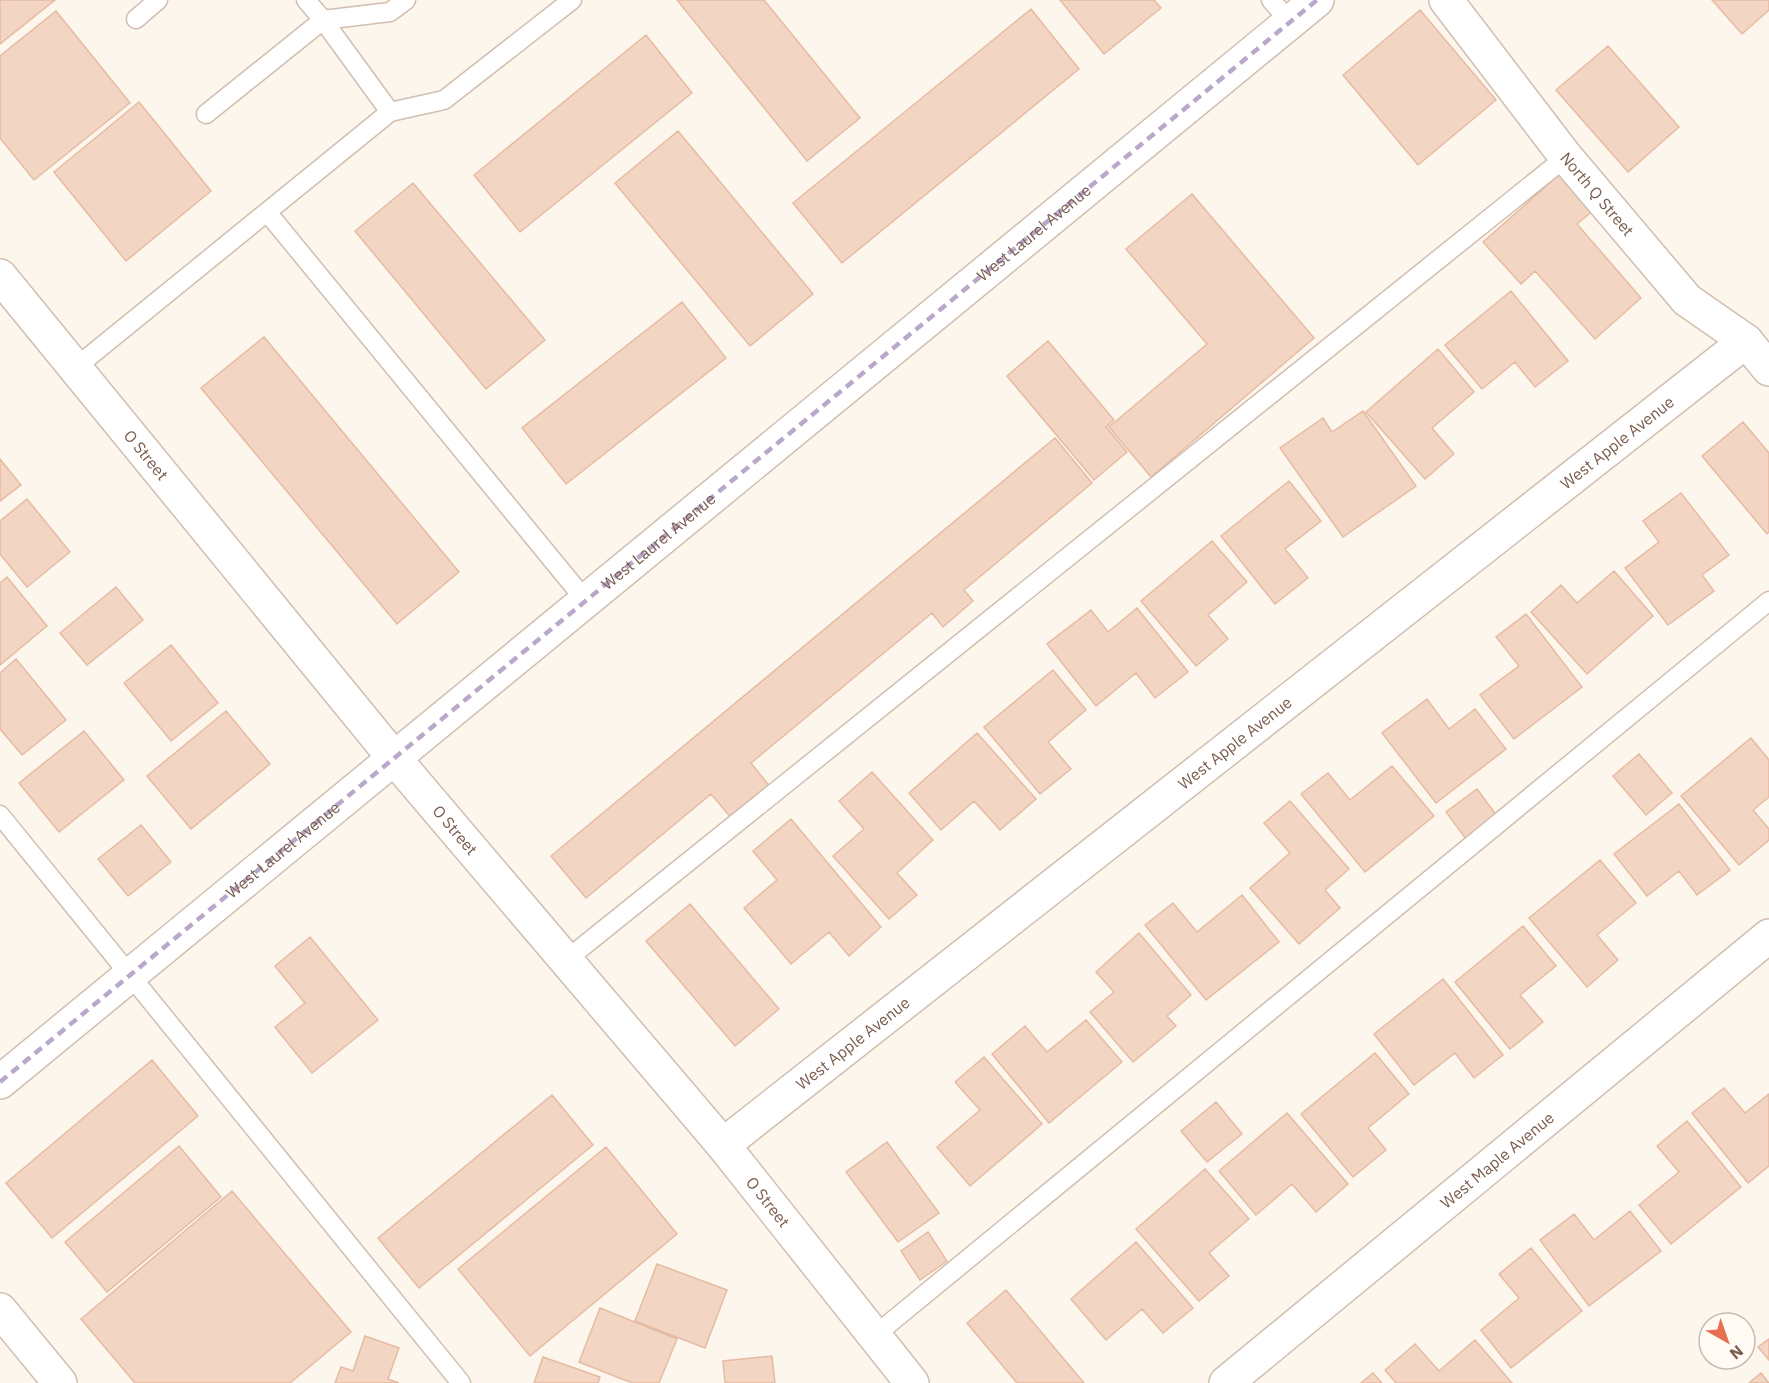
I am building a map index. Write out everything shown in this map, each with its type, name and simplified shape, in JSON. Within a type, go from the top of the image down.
[{"type":"street","name":"West Laurel Avenue","points":[[0,1082],[586,601],[1281,11],[1317,0]]},
{"type":"street","name":"North Q Street","points":[[1446,0],[1566,157],[1687,300],[1746,341],[1769,369]]},
{"type":"street","name":"O Street","points":[[0,276],[394,758],[723,1145],[912,1383]]},
{"type":"street","name":"West Apple Avenue","points":[[723,1145],[1746,341]]},
{"type":"street","name":"West Maple Avenue","points":[[1226,1383],[1769,936]]},
{"type":"street","points":[[0,1310],[60,1383]]},
{"type":"lane","points":[[136,19],[158,0]]},
{"type":"lane","points":[[306,0],[324,20],[390,112]]},
{"type":"lane","points":[[206,114],[324,20],[390,12],[406,0]]},
{"type":"lane","points":[[75,368],[390,112],[444,100],[572,0]]},
{"type":"lane","points":[[566,960],[1566,157]]},
{"type":"lane","points":[[267,212],[586,601]]},
{"type":"lane","points":[[874,1336],[1769,601]]},
{"type":"lane","points":[[0,815],[461,1383]]},
{"type":"building","points":[[0,0],[55,0],[0,44]]},
{"type":"building","points":[[677,0],[764,0],[860,118],[807,161]]},
{"type":"building","points":[[1060,0],[1154,0],[1161,8],[1104,54]]},
{"type":"building","points":[[1712,0],[1769,0],[1769,10],[1742,34]]},
{"type":"building","points":[[1031,9],[1079,69],[842,263],[793,203]]},
{"type":"building","points":[[1420,10],[1496,100],[1418,165],[1343,75]]},
{"type":"building","points":[[56,11],[130,103],[34,180],[0,138],[0,56]]},
{"type":"building","points":[[646,35],[692,93],[520,232],[474,175]]},
{"type":"building","points":[[1608,46],[1679,127],[1628,172],[1556,90]]},
{"type":"building","points":[[139,102],[211,191],[126,261],[54,172]]},
{"type":"building","points":[[678,131],[813,294],[750,346],[615,183]]},
{"type":"building","points":[[1562,172],[1595,209],[1577,224],[1641,298],[1595,339],[1535,271],[1521,284],[1483,242]]},
{"type":"building","points":[[413,183],[545,340],[486,389],[355,231]]},
{"type":"building","points":[[1192,194],[1314,338],[1151,477],[1109,427],[1207,344],[1126,249]]},
{"type":"building","points":[[1511,291],[1568,361],[1535,387],[1515,362],[1482,389],[1445,345]]},
{"type":"building","points":[[682,302],[726,358],[566,484],[522,428]]},
{"type":"building","points":[[264,337],[459,572],[397,624],[201,388]]},
{"type":"building","points":[[1048,341],[1114,420],[1106,427],[1127,452],[1094,480],[1007,376]]},
{"type":"building","points":[[1438,349],[1474,392],[1432,428],[1454,454],[1425,479],[1366,412]]},
{"type":"building","points":[[1363,411],[1416,486],[1343,537],[1280,448],[1323,418],[1332,432]]},
{"type":"building","points":[[1743,422],[1769,453],[1769,532],[1767,534],[1702,456]]},
{"type":"building","points":[[1055,438],[1092,483],[964,590],[973,601],[943,627],[932,613],[751,763],[771,788],[733,820],[711,794],[586,898],[551,856]]},
{"type":"building","points":[[0,459],[21,485],[0,501]]},
{"type":"building","points":[[1289,481],[1321,521],[1285,549],[1308,578],[1275,604],[1221,536]]},
{"type":"building","points":[[1681,493],[1729,555],[1702,575],[1714,591],[1668,625],[1625,568],[1659,542],[1643,521]]},
{"type":"building","points":[[27,499],[70,552],[27,587],[0,554],[0,521]]},
{"type":"building","points":[[1212,541],[1247,582],[1208,615],[1228,639],[1196,666],[1141,601]]},
{"type":"building","points":[[1614,571],[1653,616],[1587,674],[1531,612],[1561,585],[1577,603]]},
{"type":"building","points":[[7,577],[47,626],[0,665],[0,583]]},
{"type":"building","points":[[116,587],[143,620],[87,665],[60,633]]},
{"type":"building","points":[[1137,608],[1188,672],[1155,698],[1136,673],[1096,706],[1047,644],[1091,610],[1108,632]]},
{"type":"building","points":[[1526,614],[1582,687],[1514,739],[1480,695],[1519,666],[1496,637]]},
{"type":"building","points":[[171,645],[218,703],[171,741],[124,683]]},
{"type":"building","points":[[16,659],[66,720],[22,755],[0,729],[0,673]]},
{"type":"building","points":[[1053,670],[1086,710],[1048,742],[1071,769],[1040,794],[984,727]]},
{"type":"building","points":[[1427,699],[1449,729],[1475,709],[1506,749],[1436,803],[1382,733]]},
{"type":"building","points":[[226,711],[270,764],[191,829],[147,776]]},
{"type":"building","points":[[84,731],[124,780],[59,832],[19,783]]},
{"type":"building","points":[[977,733],[1036,799],[1000,830],[974,801],[941,830],[909,793]]},
{"type":"building","points":[[1751,738],[1769,760],[1769,797],[1753,810],[1769,829],[1769,840],[1739,865],[1681,796]]},
{"type":"building","points":[[1639,754],[1672,793],[1646,815],[1613,776]]},
{"type":"building","points":[[1392,766],[1434,816],[1365,872],[1301,794],[1328,773],[1350,800]]},
{"type":"building","points":[[872,772],[933,840],[897,873],[917,895],[889,919],[833,856],[864,829],[839,801]]},
{"type":"building","points":[[1477,789],[1500,820],[1469,843],[1446,812]]},
{"type":"building","points":[[1290,801],[1349,869],[1325,890],[1340,908],[1299,944],[1250,888],[1290,853],[1264,823]]},
{"type":"building","points":[[1679,804],[1730,870],[1697,895],[1679,871],[1647,896],[1614,854]]},
{"type":"building","points":[[791,819],[881,927],[849,956],[829,932],[791,964],[744,908],[777,880],[753,851]]},
{"type":"building","points":[[141,825],[171,862],[128,896],[98,859]]},
{"type":"building","points":[[1600,860],[1636,903],[1597,935],[1618,960],[1587,987],[1529,918]]},
{"type":"building","points":[[1242,895],[1279,942],[1206,1000],[1145,925],[1173,903],[1197,932]]},
{"type":"building","points":[[690,904],[779,1009],[735,1046],[646,941]]},
{"type":"building","points":[[1523,926],[1556,966],[1520,995],[1543,1022],[1510,1049],[1455,982]]},
{"type":"building","points":[[1139,933],[1191,995],[1167,1016],[1176,1026],[1133,1062],[1090,1012],[1114,992],[1096,972]]},
{"type":"building","points":[[310,937],[378,1020],[312,1073],[275,1027],[305,1003],[275,966]]},
{"type":"building","points":[[1443,979],[1503,1055],[1474,1078],[1455,1053],[1414,1085],[1374,1034]]},
{"type":"building","points":[[1086,1020],[1122,1062],[1049,1123],[992,1054],[1025,1026],[1047,1052]]},
{"type":"building","points":[[1375,1053],[1409,1094],[1368,1128],[1386,1150],[1353,1177],[1301,1114]]},
{"type":"building","points":[[984,1057],[1042,1124],[970,1186],[937,1147],[980,1110],[955,1082]]},
{"type":"building","points":[[152,1060],[198,1116],[52,1238],[6,1183]]},
{"type":"building","points":[[1724,1088],[1745,1113],[1769,1094],[1769,1166],[1748,1183],[1692,1113]]},
{"type":"building","points":[[552,1095],[593,1145],[419,1288],[378,1238]]},
{"type":"building","points":[[1216,1102],[1242,1134],[1207,1162],[1181,1131]]},
{"type":"building","points":[[1287,1113],[1348,1184],[1316,1212],[1292,1184],[1256,1215],[1219,1171]]},
{"type":"building","points":[[1687,1121],[1741,1187],[1671,1244],[1639,1205],[1679,1172],[1657,1146]]},
{"type":"building","points":[[887,1142],[939,1213],[898,1242],[846,1172]]},
{"type":"building","points":[[179,1146],[221,1197],[107,1292],[65,1242]]},
{"type":"building","points":[[606,1147],[677,1234],[530,1356],[458,1269]]},
{"type":"building","points":[[1205,1169],[1249,1219],[1209,1253],[1229,1276],[1199,1301],[1136,1229]]},
{"type":"building","points":[[232,1191],[351,1332],[290,1383],[135,1383],[81,1319]]},
{"type":"building","points":[[1630,1211],[1661,1251],[1589,1306],[1540,1240],[1574,1214],[1594,1240]]},
{"type":"building","points":[[928,1232],[947,1261],[920,1280],[901,1251]]},
{"type":"building","points":[[1136,1242],[1193,1308],[1163,1333],[1142,1309],[1106,1340],[1071,1299]]},
{"type":"building","points":[[1531,1248],[1582,1311],[1511,1368],[1481,1330],[1519,1298],[1499,1274]]},
{"type":"building","points":[[657,1264],[727,1290],[705,1348],[635,1321]]},
{"type":"building","points":[[1006,1290],[1084,1383],[1017,1383],[967,1323]]},
{"type":"building","points":[[600,1308],[677,1339],[659,1383],[632,1383],[579,1362]]},
{"type":"building","points":[[365,1336],[399,1348],[388,1379],[399,1383],[335,1383],[341,1367],[353,1371]]},
{"type":"building","points":[[1769,1339],[1769,1360],[1758,1347]]},
{"type":"building","points":[[1475,1340],[1512,1383],[1396,1383],[1385,1370],[1415,1344],[1439,1371]]},
{"type":"building","points":[[772,1356],[775,1383],[725,1383],[723,1361]]},
{"type":"building","points":[[543,1357],[600,1377],[598,1383],[534,1383]]},
{"type":"building","points":[[1373,1373],[1382,1383],[1361,1383]]},
{"type":"building","points":[[1761,1373],[1769,1383],[1749,1383]]},
{"type":"railway","points":[[0,1082],[1317,0]]}]
